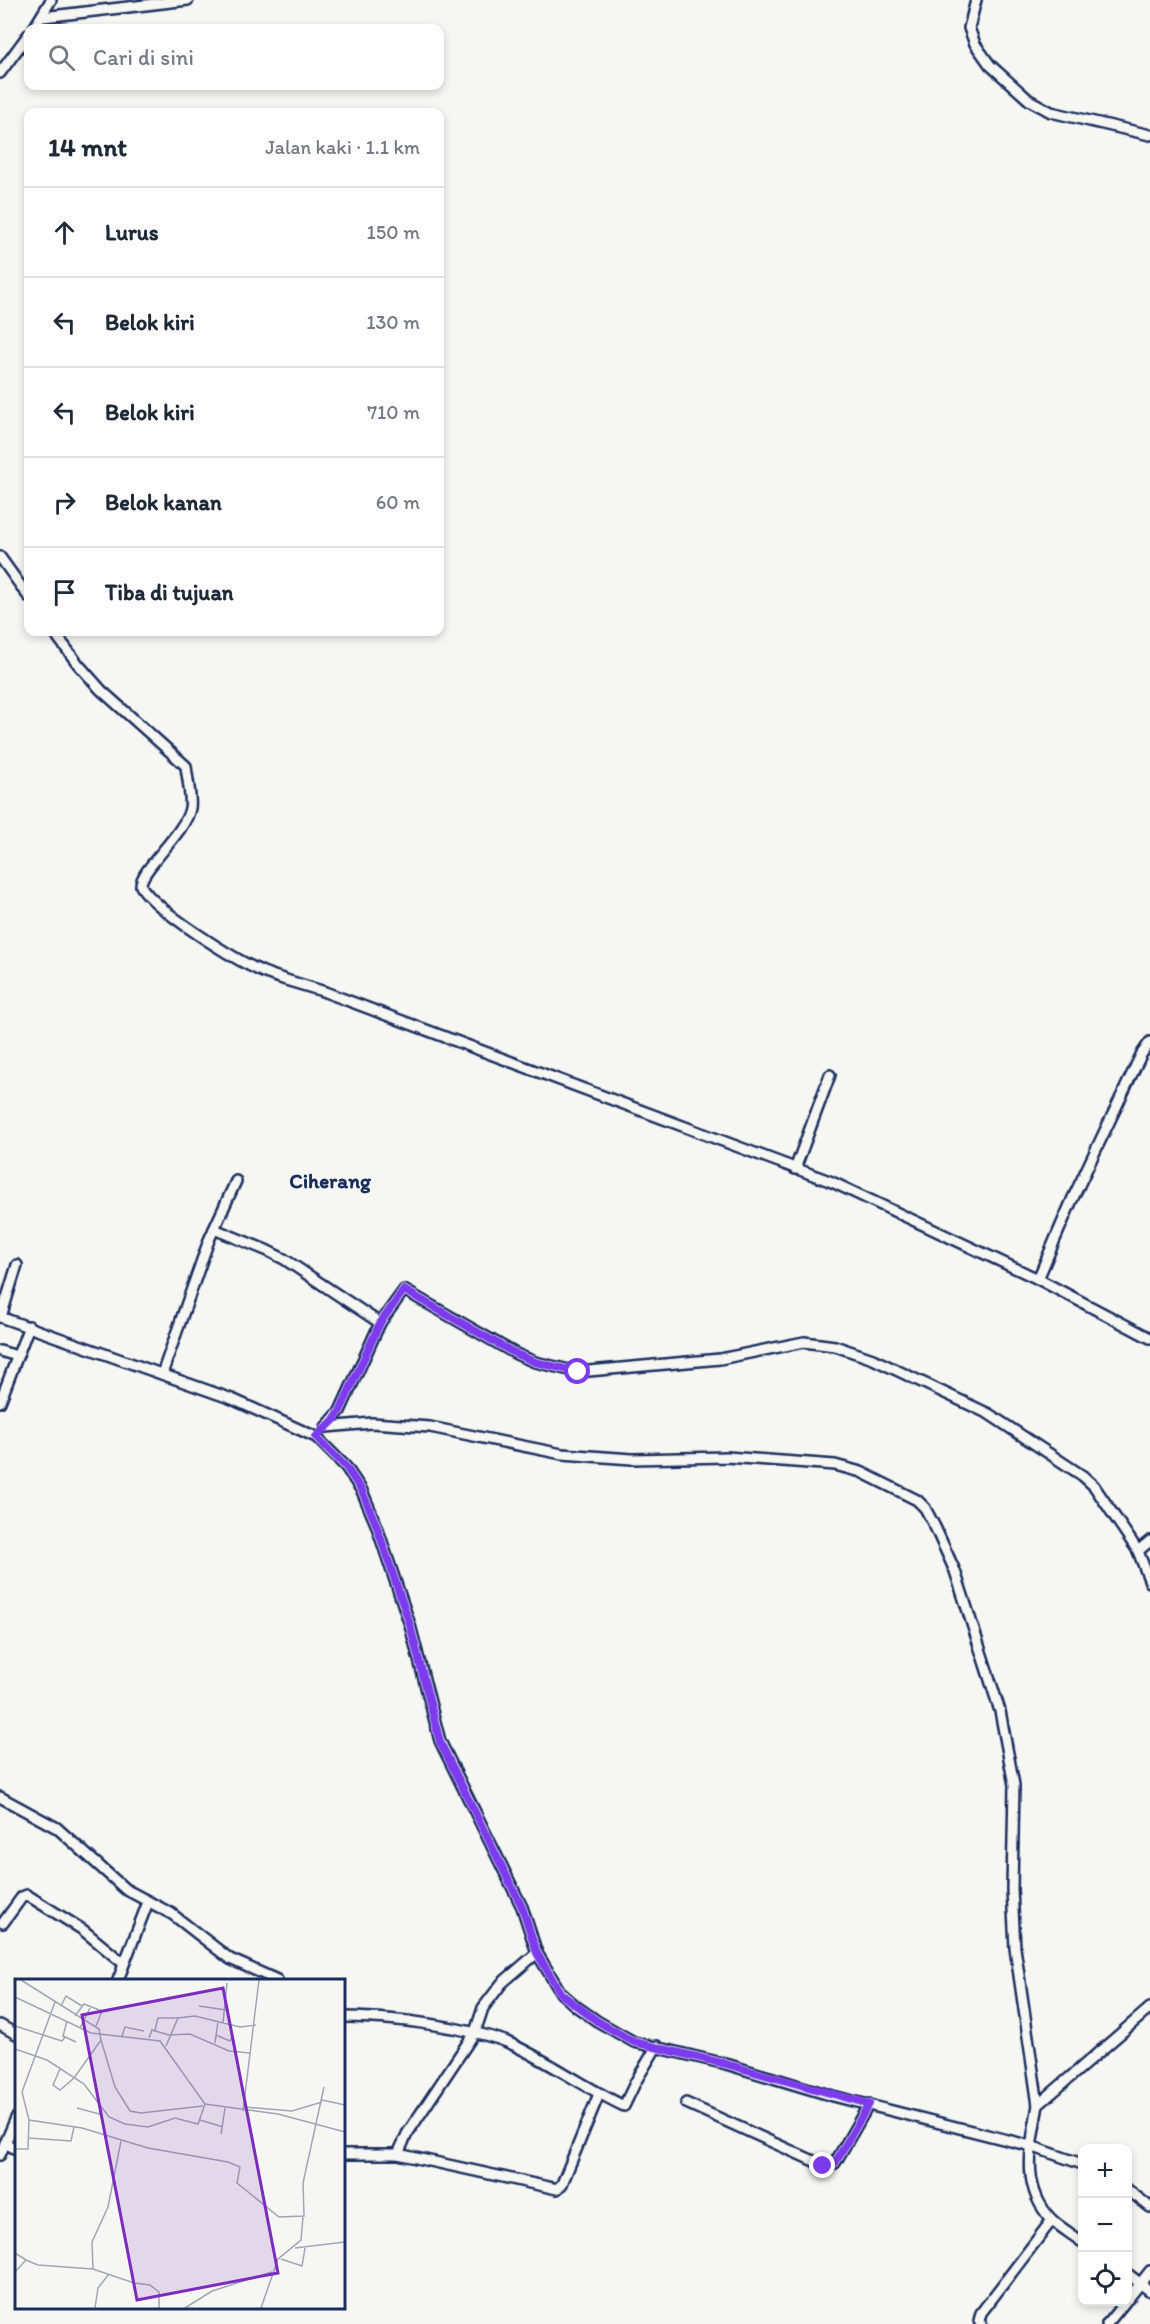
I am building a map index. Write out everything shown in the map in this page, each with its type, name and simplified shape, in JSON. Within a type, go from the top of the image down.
[{"type":"street","points":[[37,24],[51,0]]},
{"type":"street","points":[[43,17],[188,0]]},
{"type":"street","points":[[976,0],[969,28],[975,44],[990,65],[1029,100],[1051,112],[1150,135]]},
{"type":"street","points":[[0,73],[24,40]]},
{"type":"street","points":[[0,557],[24,590]]},
{"type":"street","points":[[57,636],[101,690],[186,766],[190,808],[176,836],[143,876],[141,886],[160,908],[224,951],[261,971],[492,1053],[832,1182],[1038,1279],[1150,1338]]},
{"type":"street","points":[[1038,1279],[1072,1200],[1150,1042]]},
{"type":"street","points":[[795,1169],[830,1075]]},
{"type":"street","points":[[162,1374],[214,1229],[237,1181]]},
{"type":"street","points":[[214,1229],[259,1246],[284,1259],[380,1323]]},
{"type":"street","points":[[17,1265],[0,1317],[232,1399],[316,1437],[346,1467],[362,1491],[376,1524],[410,1625],[440,1742],[522,1907],[537,1953],[561,1994],[577,2007],[634,2042],[726,2064],[1031,2146],[1078,2162]]},
{"type":"street","points":[[316,1437],[340,1411],[380,1323],[404,1290],[516,1354],[535,1362],[578,1372],[720,1359],[804,1342],[835,1346],[873,1359],[974,1406],[1071,1467],[1094,1486],[1138,1551],[1150,1582]]},
{"type":"street","points":[[0,1402],[29,1326]]},
{"type":"street","points":[[0,1351],[17,1356]]},
{"type":"street","points":[[326,1427],[372,1423],[430,1427],[574,1455],[632,1459],[727,1457],[835,1466],[861,1472],[917,1500],[925,1508],[955,1570],[1000,1711],[1014,1785],[1012,1889],[1015,1948],[1038,2105],[1031,2146],[1030,2177],[1034,2194],[1052,2220],[1078,2238]]},
{"type":"street","points":[[1138,1551],[1150,1541]]},
{"type":"street","points":[[0,1797],[57,1828],[125,1889],[172,1914],[230,1959],[275,1979]]},
{"type":"street","points":[[3,1923],[22,1897],[27,1895],[84,1930],[123,1963]]},
{"type":"street","points":[[118,1979],[148,1902]]},
{"type":"street","points":[[398,2154],[407,2134],[475,2032],[483,2008],[502,1983],[537,1953]]},
{"type":"street","points":[[1038,2105],[1150,2008]]},
{"type":"street","points":[[345,2017],[385,2017],[491,2036],[520,2048],[624,2106],[657,2046]]},
{"type":"street","points":[[0,2025],[15,2033]]},
{"type":"street","points":[[345,2154],[398,2154],[557,2189],[562,2184],[599,2094]]},
{"type":"street","points":[[686,2103],[827,2167],[835,2163],[869,2104]]},
{"type":"street","points":[[0,2155],[15,2120]]},
{"type":"street","points":[[5,2143],[15,2148]]},
{"type":"street","points":[[1132,2193],[1150,2207]]},
{"type":"street","points":[[981,2324],[979,2320],[981,2313],[1052,2220]]},
{"type":"street","points":[[1132,2293],[1145,2277],[1150,2290]]},
{"type":"street","points":[[1107,2324],[1121,2306]]},
{"type":"district","name":"Ciherang","points":[[330,1181]]},
{"type":"route","points":[[578,1372],[535,1362],[516,1354],[404,1290],[380,1323],[340,1411],[316,1437],[346,1467],[362,1491],[376,1524],[410,1625],[440,1742],[522,1907],[537,1953],[561,1994],[597,2021],[634,2042],[726,2064],[833,2096],[869,2104],[835,2163],[832,2166],[823,2166]]}]
